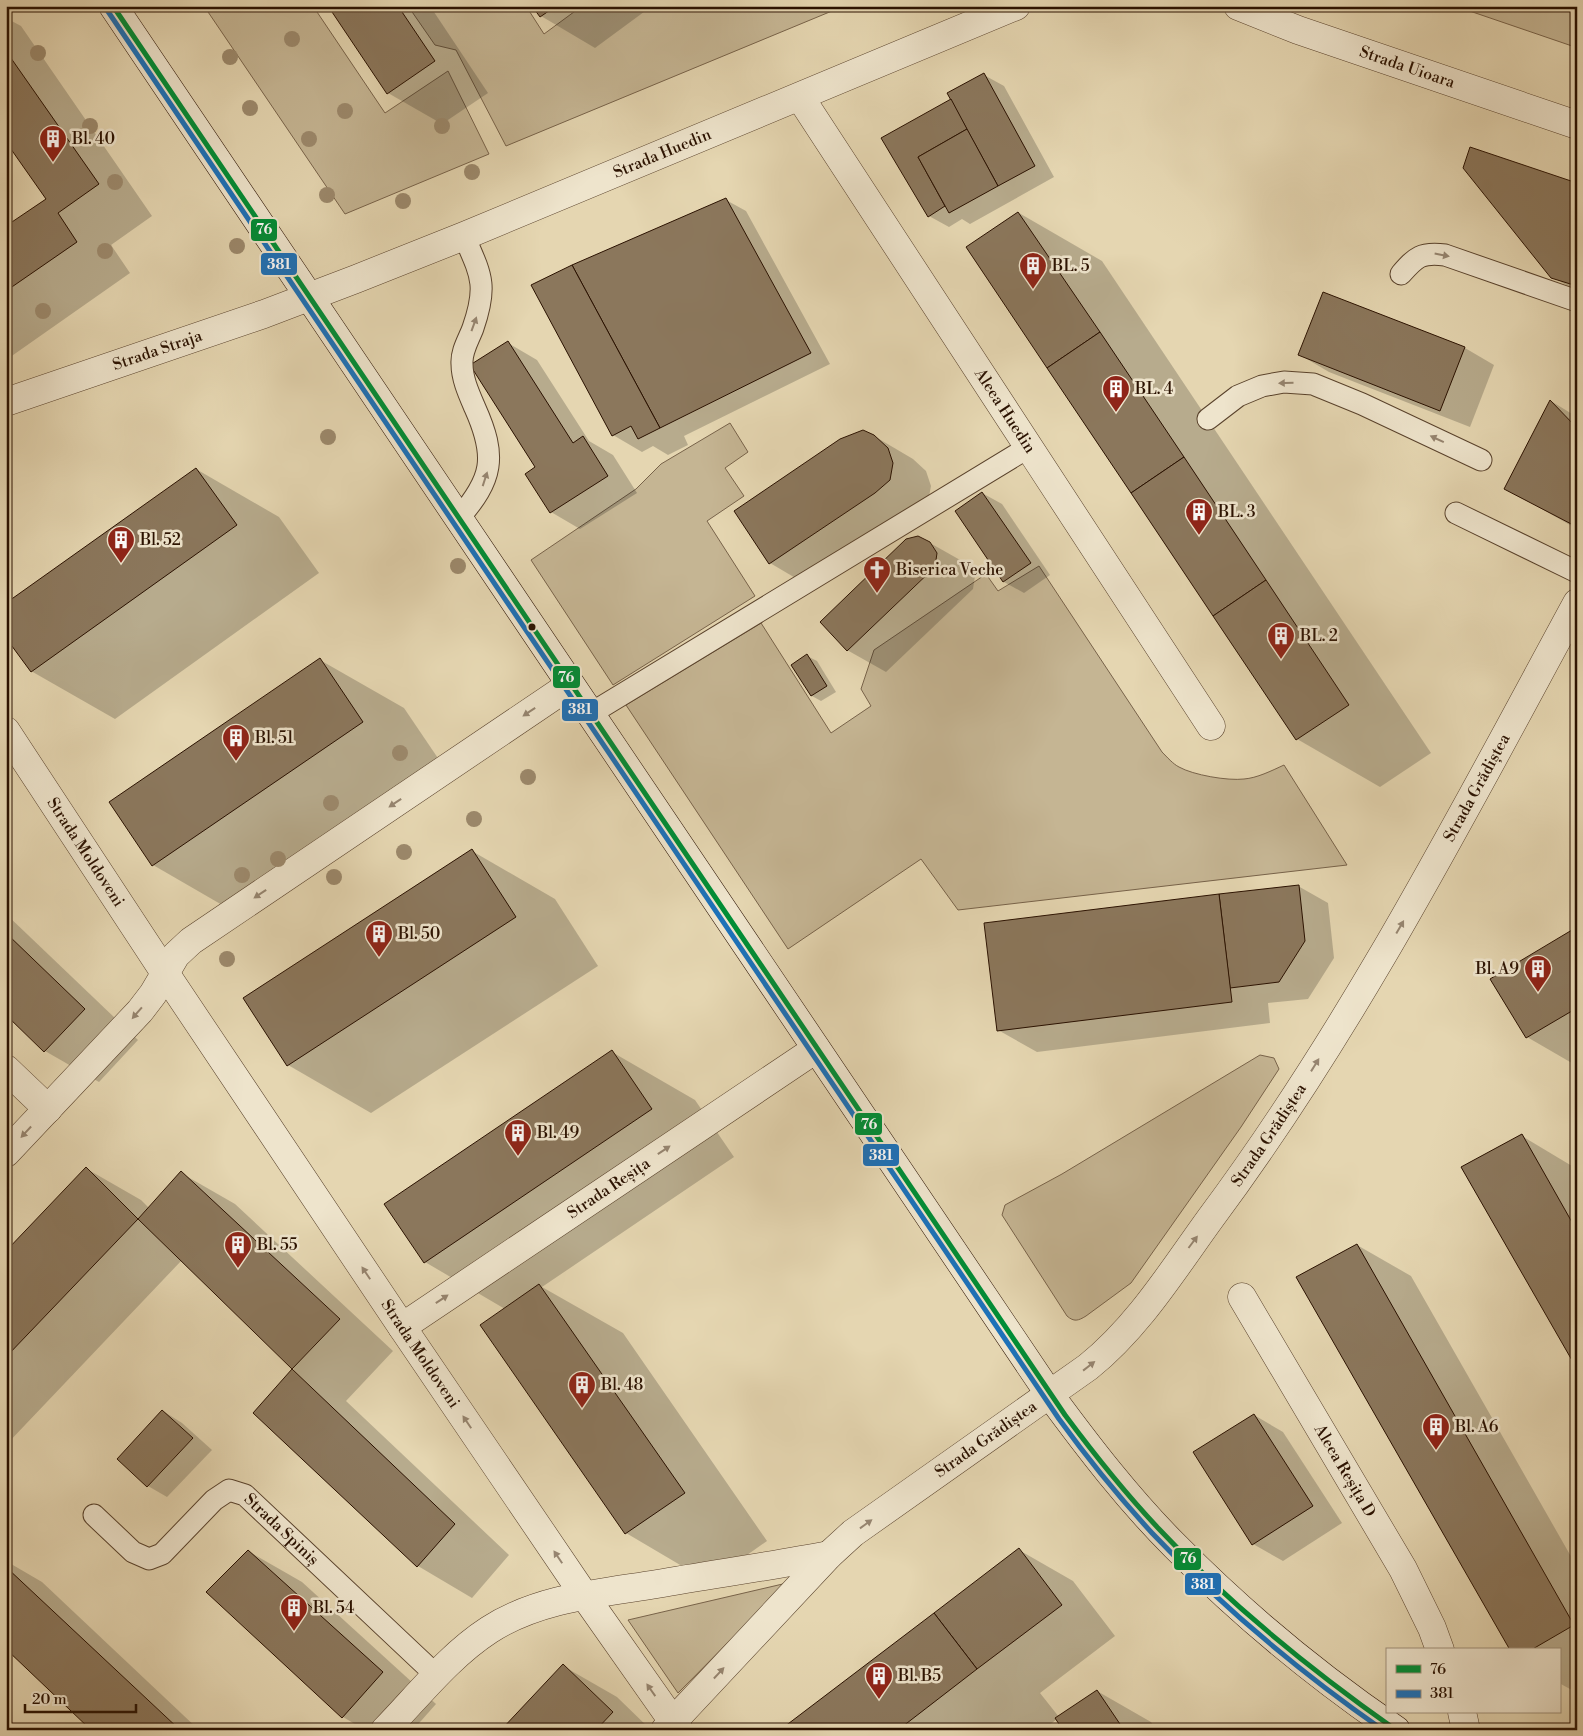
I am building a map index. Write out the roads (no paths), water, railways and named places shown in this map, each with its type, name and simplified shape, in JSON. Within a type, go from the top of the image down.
[{"type":"street","points":[[113,6],[1050,1395],[1112,1476],[1174,1546],[1227,1596],[1293,1652],[1396,1730]]},
{"type":"street","name":"Strada Huedin","points":[[308,297],[464,236],[1016,6]]},
{"type":"street","name":"Strada Uioara","points":[[1238,6],[1298,30],[1577,125]]},
{"type":"street","name":"Aleea Huedin","points":[[800,96],[1211,726]]},
{"type":"street","name":"Strada Straja","points":[[6,402],[308,297]]},
{"type":"street","name":"Strada Grădiștea","points":[[672,1727],[829,1555],[853,1533],[1050,1395],[1102,1356],[1131,1325],[1220,1206],[1269,1136],[1359,996],[1406,915],[1577,603]]},
{"type":"street","points":[[6,1154],[140,1011],[153,994],[176,955],[191,941],[570,685]]},
{"type":"street","name":"Strada Moldoveni","points":[[6,731],[165,973],[672,1727]]},
{"type":"street","name":"Strada Reșița","points":[[402,1327],[816,1049]]},
{"type":"street","points":[[6,1069],[48,1109]]},
{"type":"street","name":"Aleea Reșița D","points":[[1242,1296],[1403,1569],[1432,1628],[1439,1648]]},
{"type":"street","points":[[385,1730],[474,1641],[490,1629],[536,1608],[584,1595],[829,1555]]},
{"type":"street","points":[[1462,1714],[1466,1730]]},
{"type":"lane","points":[[458,519],[482,488],[489,465],[484,427],[468,392],[461,363],[479,309],[483,289],[479,271],[464,236]]},
{"type":"lane","points":[[1401,274],[1418,256],[1429,253],[1445,255],[1577,301]]},
{"type":"lane","points":[[1208,419],[1238,396],[1262,386],[1284,382],[1313,384],[1362,404],[1481,460]]},
{"type":"lane","points":[[590,714],[1029,448]]},
{"type":"lane","points":[[1456,512],[1577,572]]},
{"type":"lane","name":"Strada Spiniș","points":[[94,1515],[133,1552],[149,1559],[162,1554],[214,1500],[229,1490],[245,1495],[437,1676]]},
{"type":"place","name":"Bl. 40","points":[[53,163]]},
{"type":"place","name":"BL. 5","points":[[1033,290]]},
{"type":"place","name":"BL. 4","points":[[1116,413]]},
{"type":"place","name":"BL. 3","points":[[1199,536]]},
{"type":"place","name":"Bl. 52","points":[[121,564]]},
{"type":"place","name":"Biserica Veche","points":[[877,594]]},
{"type":"place","name":"BL. 2","points":[[1281,660]]},
{"type":"place","name":"Bl. 51","points":[[236,762]]},
{"type":"place","name":"Bl. 50","points":[[379,958]]},
{"type":"place","name":"Bl. A9","points":[[1538,993]]},
{"type":"place","name":"Bl. 49","points":[[518,1157]]},
{"type":"place","name":"Bl. 55","points":[[238,1269]]},
{"type":"place","name":"Bl. 48","points":[[582,1409]]},
{"type":"place","name":"Bl. A6","points":[[1436,1451]]},
{"type":"place","name":"Bl. 54","points":[[294,1632]]},
{"type":"place","name":"Bl. B5","points":[[879,1700]]}]
